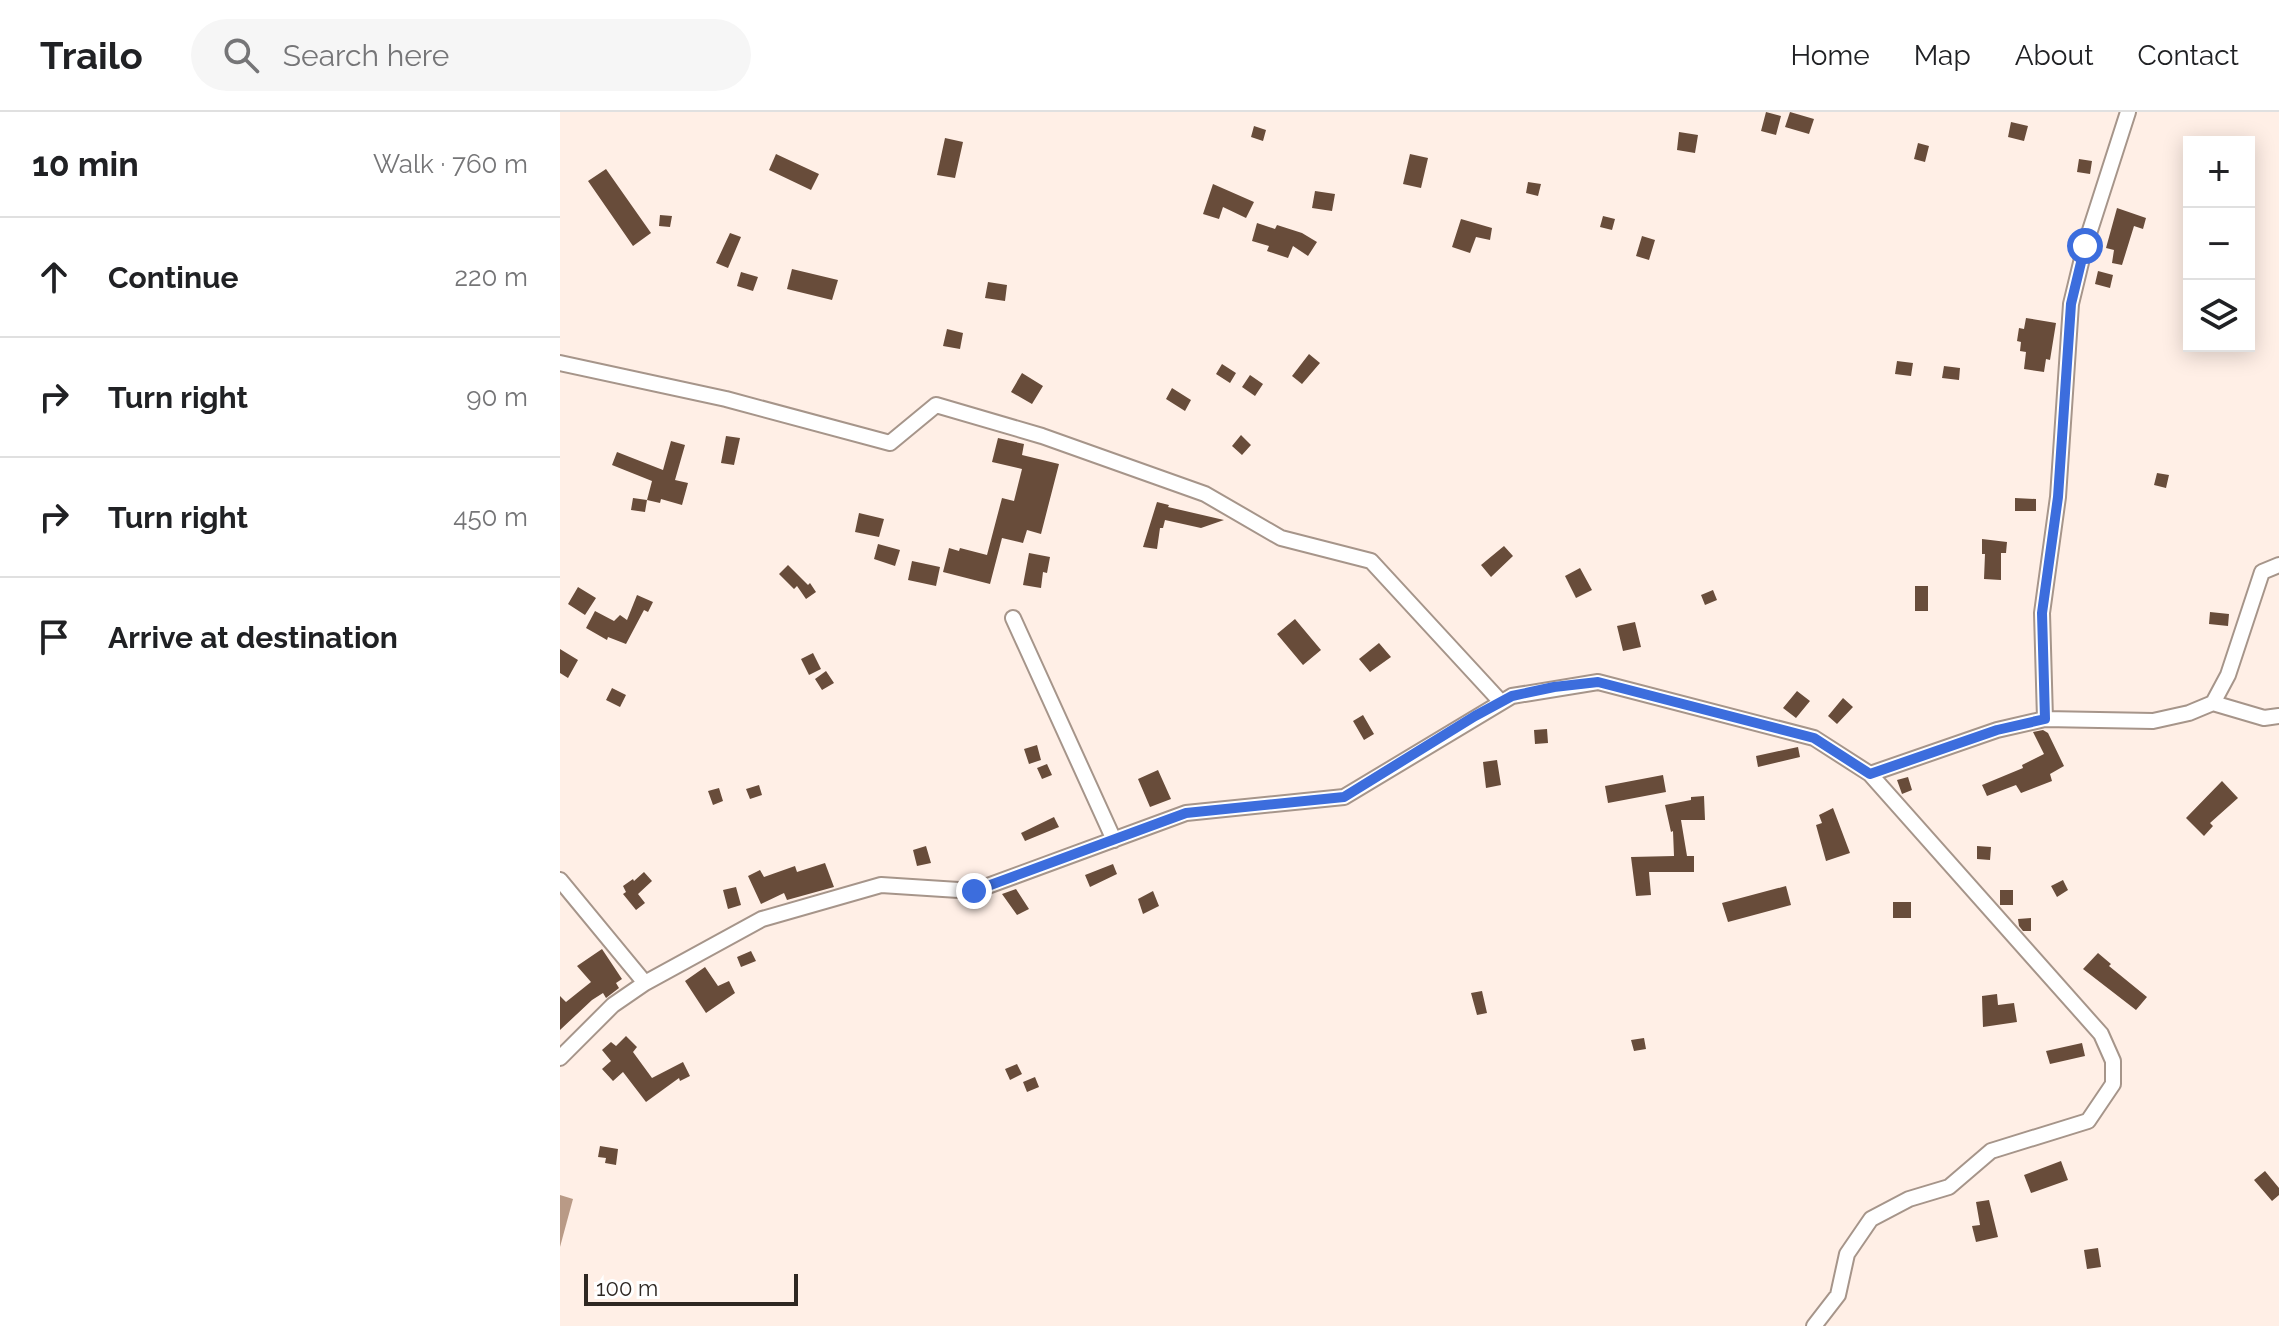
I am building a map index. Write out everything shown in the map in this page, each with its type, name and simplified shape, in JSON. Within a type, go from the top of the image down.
[{"type":"street","points":[[2045,719],[2042,613],[2058,497],[2071,304],[2085,246],[2128,112]]},
{"type":"street","points":[[560,363],[726,399],[890,443],[936,405],[1042,436],[1205,494],[1281,538],[1371,561],[1501,702]]},
{"type":"street","points":[[2213,703],[2228,675],[2262,572],[2279,565]]},
{"type":"street","points":[[1013,618],[1114,840]]},
{"type":"street","points":[[560,1058],[613,1005],[645,983],[762,919],[881,885],[974,891],[1186,813],[1344,797],[1501,702],[1526,693],[1598,682],[1814,738],[1870,774],[2101,1034],[2113,1061],[2113,1084],[2088,1121],[1991,1151],[1949,1187],[1909,1199],[1871,1219],[1847,1254],[1838,1295],[1814,1326]]},
{"type":"street","points":[[1870,774],[1997,730],[2045,719],[2153,721],[2189,713],[2213,703],[2264,718],[2279,716]]},
{"type":"street","points":[[560,880],[645,983]]},
{"type":"shaded area","points":[[560,1195],[573,1199],[560,1247]]},
{"type":"building","points":[[1766,112],[1781,116],[1776,135],[1761,131]]},
{"type":"building","points":[[1790,112],[1814,119],[1809,134],[1785,127]]},
{"type":"building","points":[[2011,122],[2028,126],[2024,141],[2008,137]]},
{"type":"building","points":[[1254,126],[1266,130],[1263,141],[1251,137]]},
{"type":"building","points":[[1679,132],[1698,135],[1695,153],[1677,150]]},
{"type":"building","points":[[945,138],[963,142],[955,178],[937,175]]},
{"type":"building","points":[[1918,143],[1929,146],[1925,162],[1914,159]]},
{"type":"building","points":[[776,154],[819,174],[811,190],[769,170]]},
{"type":"building","points":[[1410,154],[1428,158],[1421,188],[1403,184]]},
{"type":"building","points":[[2079,159],[2092,161],[2090,174],[2077,172]]},
{"type":"building","points":[[606,169],[651,233],[633,246],[588,181]]},
{"type":"building","points":[[1528,182],[1541,184],[1538,196],[1526,193]]},
{"type":"building","points":[[1213,184],[1254,202],[1246,218],[1223,207],[1219,219],[1203,214]]},
{"type":"building","points":[[1315,191],[1335,194],[1332,211],[1312,208]]},
{"type":"building","points":[[2117,208],[2146,218],[2143,229],[2134,226],[2122,265],[2112,263],[2114,250],[2106,248]]},
{"type":"building","points":[[660,215],[672,216],[670,227],[659,226]]},
{"type":"building","points":[[1603,216],[1615,219],[1612,230],[1600,227]]},
{"type":"building","points":[[1461,219],[1492,228],[1490,240],[1476,237],[1470,253],[1452,247]]},
{"type":"building","points":[[1257,223],[1275,229],[1277,225],[1302,233],[1317,242],[1308,256],[1293,246],[1288,258],[1267,251],[1269,246],[1252,241]]},
{"type":"building","points":[[730,233],[741,237],[728,268],[716,263]]},
{"type":"building","points":[[1642,236],[1655,240],[1649,260],[1636,256]]},
{"type":"building","points":[[792,269],[838,280],[832,300],[787,289]]},
{"type":"building","points":[[2098,271],[2113,275],[2110,288],[2095,284]]},
{"type":"building","points":[[741,272],[758,277],[753,291],[737,286]]},
{"type":"building","points":[[988,282],[1007,285],[1005,301],[985,298]]},
{"type":"building","points":[[2026,318],[2056,323],[2050,360],[2046,359],[2044,372],[2024,369],[2026,352],[2020,351],[2021,342],[2017,341],[2019,328],[2024,329]]},
{"type":"building","points":[[947,329],[963,333],[960,349],[943,346]]},
{"type":"building","points":[[1309,354],[1320,363],[1302,384],[1292,376]]},
{"type":"building","points":[[1897,361],[1913,363],[1911,376],[1895,374]]},
{"type":"building","points":[[1222,364],[1236,373],[1230,383],[1216,374]]},
{"type":"building","points":[[1944,366],[1960,368],[1959,380],[1942,378]]},
{"type":"building","points":[[1022,373],[1043,386],[1032,404],[1011,392]]},
{"type":"building","points":[[1250,375],[1263,384],[1255,396],[1242,387]]},
{"type":"building","points":[[1172,388],[1191,400],[1185,411],[1166,399]]},
{"type":"building","points":[[1241,435],[1251,445],[1242,455],[1232,446]]},
{"type":"building","points":[[726,436],[740,438],[734,465],[721,463]]},
{"type":"building","points":[[998,438],[1024,444],[1022,455],[1059,464],[1041,534],[1027,530],[1023,543],[1002,538],[990,584],[943,572],[949,548],[987,555],[1002,498],[1014,501],[1022,469],[992,462]]},
{"type":"building","points":[[671,441],[685,445],[675,480],[688,483],[682,505],[661,499],[660,503],[647,500],[652,481],[612,465],[617,452],[663,470]]},
{"type":"building","points":[[2157,473],[2169,475],[2166,488],[2154,485]]},
{"type":"building","points":[[633,498],[647,500],[645,512],[631,510]]},
{"type":"building","points":[[2015,498],[2036,499],[2036,511],[2015,511]]},
{"type":"building","points":[[1157,502],[1224,520],[1201,528],[1165,520],[1163,528],[1160,528],[1157,549],[1143,547]]},
{"type":"building","points":[[859,513],[884,519],[879,537],[855,532]]},
{"type":"building","points":[[1982,539],[2007,542],[2006,553],[2001,553],[2001,580],[1984,579]]},
{"type":"building","points":[[878,544],[900,550],[895,566],[874,559]]},
{"type":"building","points":[[1504,546],[1513,556],[1491,577],[1481,565]]},
{"type":"building","points":[[1029,553],[1050,557],[1047,573],[1043,572],[1041,588],[1023,585]]},
{"type":"building","points":[[912,561],[940,567],[936,586],[908,580]]},
{"type":"building","points":[[788,565],[816,592],[806,599],[797,586],[794,589],[779,574]]},
{"type":"building","points":[[1580,568],[1592,590],[1576,598],[1565,576]]},
{"type":"building","points":[[1915,586],[1928,586],[1928,611],[1915,611]]},
{"type":"building","points":[[578,587],[596,598],[585,615],[568,604]]},
{"type":"building","points":[[1713,590],[1717,600],[1705,605],[1701,595]]},
{"type":"building","points":[[637,595],[653,602],[648,612],[644,610],[626,644],[608,637],[607,640],[586,628],[595,611],[614,621],[620,615],[627,620]]},
{"type":"building","points":[[2210,612],[2229,614],[2228,626],[2209,624]]},
{"type":"building","points":[[1295,619],[1321,650],[1303,665],[1277,634]]},
{"type":"building","points":[[1635,622],[1641,647],[1623,651],[1617,626]]},
{"type":"building","points":[[1379,643],[1391,657],[1370,672],[1359,659]]},
{"type":"building","points":[[560,649],[578,660],[568,678],[560,673]]},
{"type":"building","points":[[813,653],[821,669],[809,675],[801,659]]},
{"type":"building","points":[[826,671],[834,683],[822,690],[815,679]]},
{"type":"building","points":[[612,688],[626,695],[620,707],[606,700]]},
{"type":"building","points":[[1797,691],[1810,701],[1796,718],[1783,708]]},
{"type":"building","points":[[1843,698],[1853,707],[1837,724],[1828,716]]},
{"type":"building","points":[[1363,715],[1374,734],[1364,740],[1353,721]]},
{"type":"building","points":[[1547,729],[1548,743],[1535,744],[1534,730]]},
{"type":"building","points":[[2043,730],[2048,733],[2064,766],[2050,774],[2052,781],[2021,793],[2016,785],[1987,796],[1982,785],[2023,768],[2022,765],[2044,754],[2033,732]]},
{"type":"building","points":[[1037,745],[1041,760],[1029,764],[1024,749]]},
{"type":"building","points":[[1798,747],[1800,757],[1758,767],[1756,756]]},
{"type":"building","points":[[1497,760],[1501,785],[1486,788],[1483,762]]},
{"type":"building","points":[[1047,764],[1052,775],[1042,779],[1037,768]]},
{"type":"building","points":[[1158,770],[1171,799],[1150,807],[1138,779]]},
{"type":"building","points":[[1663,775],[1666,792],[1608,803],[1605,786]]},
{"type":"building","points":[[1908,777],[1912,790],[1902,794],[1897,780]]},
{"type":"building","points":[[2222,781],[2238,798],[2210,823],[2213,826],[2204,836],[2186,818]]},
{"type":"building","points":[[759,785],[762,795],[750,799],[746,789]]},
{"type":"building","points":[[719,788],[723,801],[713,805],[708,791]]},
{"type":"building","points":[[1704,796],[1705,820],[1681,820],[1687,856],[1694,856],[1694,872],[1649,872],[1651,895],[1636,896],[1631,857],[1674,856],[1673,831],[1665,805]]},
{"type":"building","points":[[1833,808],[1850,853],[1826,861],[1816,825],[1822,823],[1819,815]]},
{"type":"building","points":[[1054,817],[1059,827],[1025,841],[1021,833]]},
{"type":"building","points":[[926,846],[931,863],[917,866],[913,850]]},
{"type":"building","points":[[1977,846],[1991,847],[1990,860],[1977,859]]},
{"type":"building","points":[[825,863],[834,887],[787,900],[784,893],[761,904],[748,876],[760,870],[764,877],[795,866],[797,872]]},
{"type":"building","points":[[1113,864],[1117,874],[1090,887],[1085,875]]},
{"type":"building","points":[[644,872],[652,881],[638,894],[645,903],[636,910],[623,894],[626,892],[623,886]]},
{"type":"building","points":[[2063,880],[2068,890],[2057,897],[2051,886]]},
{"type":"building","points":[[1786,886],[1791,905],[1728,922],[1722,903]]},
{"type":"building","points":[[736,887],[741,905],[728,909],[723,890]]},
{"type":"building","points":[[1016,889],[1029,909],[1017,915],[1002,894]]},
{"type":"building","points":[[2000,890],[2013,890],[2013,905],[2000,905]]},
{"type":"building","points":[[1153,891],[1159,906],[1143,914],[1138,899]]},
{"type":"building","points":[[1893,902],[1911,902],[1911,918],[1893,918]]},
{"type":"building","points":[[2031,918],[2031,931],[2023,931],[2018,919]]},
{"type":"building","points":[[602,949],[622,979],[616,983],[619,988],[606,998],[603,993],[592,1000],[560,1030],[560,996],[566,1002],[591,982],[577,966]]},
{"type":"building","points":[[751,951],[756,961],[741,967],[737,957]]},
{"type":"building","points":[[2098,953],[2147,997],[2136,1010],[2083,969]]},
{"type":"building","points":[[705,967],[718,986],[729,981],[735,993],[706,1013],[685,981]]},
{"type":"building","points":[[1482,991],[1487,1013],[1477,1015],[1471,993]]},
{"type":"building","points":[[1997,994],[1998,1005],[2014,1003],[2017,1022],[1983,1027],[1982,996]]},
{"type":"building","points":[[626,1036],[637,1047],[633,1052],[652,1078],[683,1062],[690,1076],[680,1081],[679,1078],[646,1102],[623,1072],[613,1081],[602,1069],[611,1061],[602,1050],[611,1042],[616,1046]]},
{"type":"building","points":[[1644,1038],[1646,1049],[1634,1051],[1631,1040]]},
{"type":"building","points":[[2082,1043],[2085,1056],[2050,1064],[2046,1051]]},
{"type":"building","points":[[1017,1064],[1022,1074],[1010,1080],[1005,1069]]},
{"type":"building","points":[[1035,1077],[1039,1087],[1027,1092],[1023,1082]]},
{"type":"building","points":[[600,1146],[618,1149],[616,1165],[605,1163],[606,1158],[598,1157]]},
{"type":"building","points":[[2061,1161],[2068,1180],[2031,1193],[2024,1175]]},
{"type":"building","points":[[2265,1171],[2279,1188],[2279,1195],[2272,1201],[2254,1180]]},
{"type":"building","points":[[1989,1200],[1998,1237],[1976,1242],[1972,1226],[1980,1225],[1976,1202]]},
{"type":"building","points":[[2098,1248],[2101,1267],[2087,1269],[2084,1250]]},
{"type":"route","points":[[974,891],[1186,813],[1344,797],[1512,696],[1554,687],[1598,682],[1814,738],[1870,774],[1997,730],[2045,719],[2042,613],[2058,497],[2071,304],[2085,246]]}]
